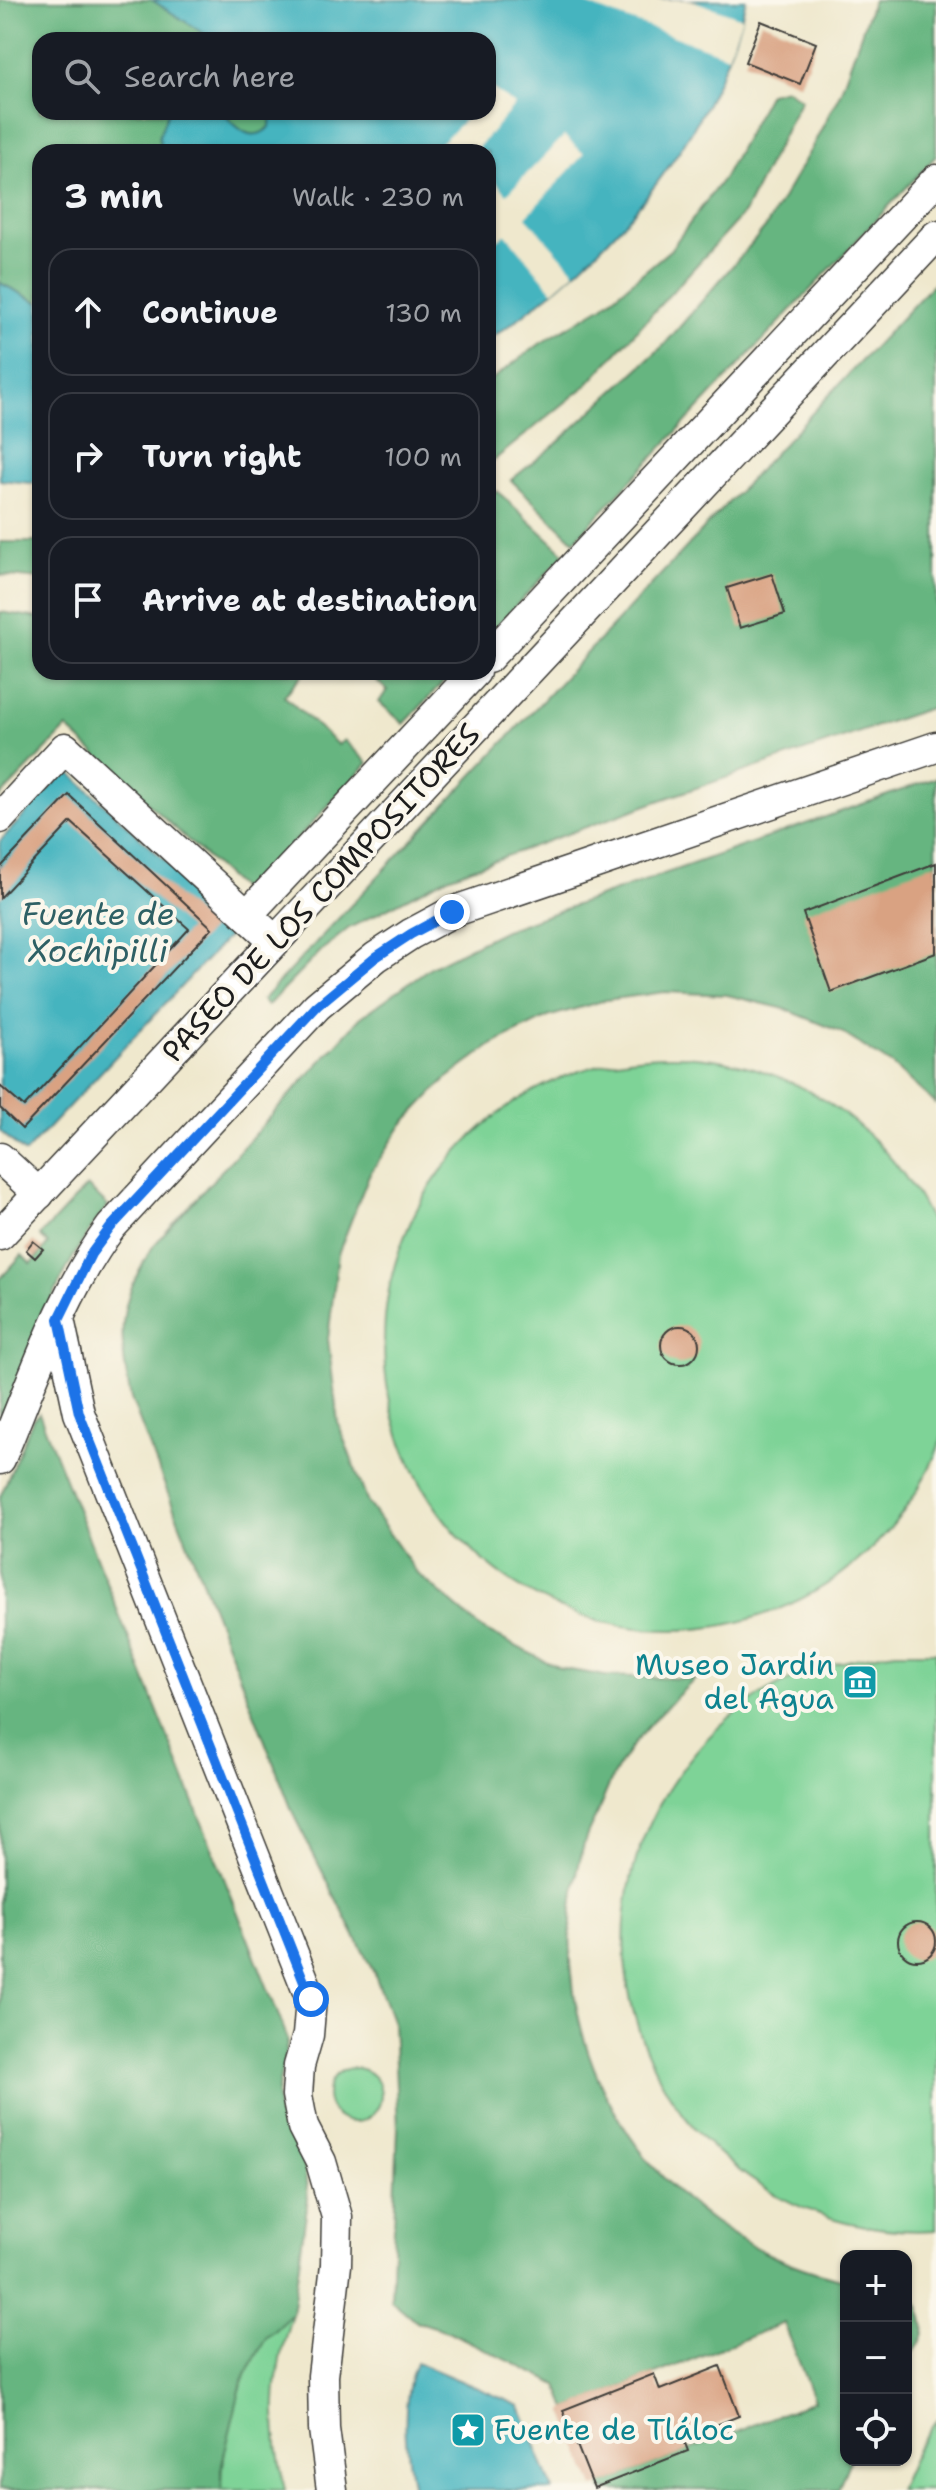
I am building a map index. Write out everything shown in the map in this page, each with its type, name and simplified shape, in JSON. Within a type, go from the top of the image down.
[{"type":"street","points":[[496,649],[936,180]]},
{"type":"street","name":"PASEO DE LOS COMPOSITORES","points":[[0,1235],[936,236]]},
{"type":"street","name":"PASEO DE LOS COMPOSITORES","points":[[0,818],[65,748],[247,915],[467,680]]},
{"type":"street","points":[[0,1459],[59,1319],[91,1254],[111,1227],[317,1006],[376,957],[452,912],[936,747]]},
{"type":"street","points":[[247,915],[275,941]]},
{"type":"street","points":[[4,1170],[39,1194]]},
{"type":"street","points":[[59,1319],[79,1413],[311,1999],[297,2095],[303,2127],[321,2162],[337,2217],[336,2265],[323,2376],[324,2429],[332,2490]]},
{"type":"green space","points":[[0,0],[152,0],[202,32],[32,32],[32,120],[165,120],[159,136],[160,144],[32,144],[32,299],[0,283]]},
{"type":"green space","points":[[873,0],[936,0],[936,156],[574,541],[511,480],[556,444],[664,345],[766,227],[840,93]]},
{"type":"green space","points":[[786,89],[801,99],[744,213],[588,384],[496,459],[496,376],[541,343],[603,306],[670,250],[724,177],[769,93]]},
{"type":"green space","points":[[230,120],[270,120],[270,127],[256,134],[239,128]]},
{"type":"green space","points":[[936,281],[936,706],[448,877],[349,928],[322,950],[267,1006],[262,1000]]},
{"type":"green space","points":[[496,492],[565,554],[496,627]]},
{"type":"green space","points":[[0,542],[32,542],[32,578],[0,575]]},
{"type":"green space","points":[[0,612],[32,617],[32,680],[298,680],[284,696],[338,745],[344,740],[368,763],[246,894],[67,728],[0,797]]},
{"type":"green space","points":[[376,680],[445,680],[404,724],[379,702],[387,690]]},
{"type":"green space","points":[[936,778],[936,1104],[892,1065],[841,1032],[785,1009],[727,995],[665,992],[606,1000],[548,1017],[493,1044],[445,1080],[403,1124],[369,1175],[338,1254],[328,1339],[338,1423],[368,1503],[417,1573],[482,1629],[559,1668],[605,1676],[695,1679],[642,1733],[624,1758],[585,1840],[571,1917],[574,1989],[590,2057],[619,2119],[661,2175],[713,2221],[775,2257],[840,2278],[840,2466],[848,2466],[838,2490],[602,2490],[600,2485],[814,2401],[784,2323],[567,2409],[558,2385],[450,2332],[416,2321],[391,2300],[398,2128],[393,2023],[375,1975],[295,1818],[131,1399],[124,1356],[123,1319],[133,1284],[154,1245],[360,1018],[432,966],[505,930]]},
{"type":"green space","points":[[671,1056],[727,1062],[781,1078],[830,1104],[874,1140],[910,1184],[936,1233],[936,1453],[910,1502],[874,1546],[830,1582],[781,1608],[727,1624],[671,1630],[615,1624],[561,1608],[512,1582],[468,1546],[432,1502],[406,1453],[390,1399],[384,1343],[390,1287],[406,1233],[432,1184],[468,1140],[512,1104],[561,1078],[615,1062]]},
{"type":"green space","points":[[87,1186],[108,1206],[90,1230],[60,1282],[0,1422],[0,1279],[22,1255],[31,1264],[48,1244],[40,1236]]},
{"type":"green space","points":[[39,1413],[288,2039],[277,2094],[278,2114],[304,2163],[308,2199],[292,2314],[266,2338],[242,2382],[222,2464],[222,2490],[0,2490],[0,1497],[33,1419]]},
{"type":"green space","points":[[896,1652],[936,1652],[936,2230],[868,2227],[824,2216],[763,2187],[715,2150],[676,2105],[648,2054],[631,2000],[624,1943],[630,1886],[647,1829],[677,1776],[706,1741],[739,1710],[795,1677],[828,1666]]},
{"type":"green space","points":[[354,2068],[373,2076],[381,2095],[373,2114],[354,2122],[335,2114],[327,2095],[335,2076]]},
{"type":"green space","points":[[912,2298],[924,2325],[918,2346],[912,2354]]},
{"type":"green space","points":[[292,2314],[280,2359],[275,2401],[277,2444],[285,2490],[222,2490],[228,2432],[246,2374],[265,2340]]},
{"type":"green space","points":[[936,2420],[936,2490],[898,2490],[909,2466],[912,2466],[917,2448]]},
{"type":"water","points":[[152,0],[746,0],[733,44],[715,87],[668,168],[639,206],[574,273],[496,334],[496,144],[160,144],[159,136],[165,120],[230,120],[244,132],[256,134],[270,127],[270,120],[496,120],[496,32],[202,32]]},
{"type":"water","points":[[0,283],[32,299],[32,483],[0,480]]},
{"type":"water","name":"Fuente de Xochipilli","points":[[67,770],[237,927],[25,1153],[0,1131],[0,841]]},
{"type":"water","name":"Fuente de Tláloc","points":[[416,2362],[520,2406],[553,2490],[413,2490],[406,2410]]},
{"type":"pier","points":[[574,0],[691,0],[742,18],[728,56]]},
{"type":"pier","points":[[496,91],[515,105],[481,144],[439,144],[465,120],[496,120]]},
{"type":"pier","points":[[564,136],[584,154],[526,217],[575,272],[553,291],[506,234],[496,241],[496,182],[507,194]]},
{"type":"building","points":[[761,21],[816,43],[800,84],[745,62]]},
{"type":"building","points":[[772,574],[785,614],[740,628],[727,588]]},
{"type":"building","points":[[69,795],[212,928],[22,1129],[0,1108],[0,1086],[24,1107],[189,929],[71,822],[0,898],[0,868]]},
{"type":"building","points":[[936,863],[936,953],[831,992],[803,913]]},
{"type":"building","points":[[33,1241],[43,1249],[35,1258],[26,1250]]},
{"type":"building","points":[[680,1326],[694,1331],[699,1345],[694,1359],[680,1364],[666,1359],[661,1345],[666,1331]]},
{"type":"building","points":[[917,1922],[930,1928],[936,1941],[930,1954],[917,1960],[904,1954],[898,1941],[904,1928]]},
{"type":"building","points":[[720,2366],[739,2416],[683,2438],[688,2451],[594,2488],[563,2410],[654,2374],[660,2390]]},
{"type":"place","name":"Museo Jardín del Agua","points":[[860,1682]]},
{"type":"place","name":"Fuente de Tláloc","points":[[468,2430]]},
{"type":"route","points":[[311,1999],[79,1413],[59,1319],[91,1254],[111,1227],[317,1006],[376,957],[452,912]]}]
